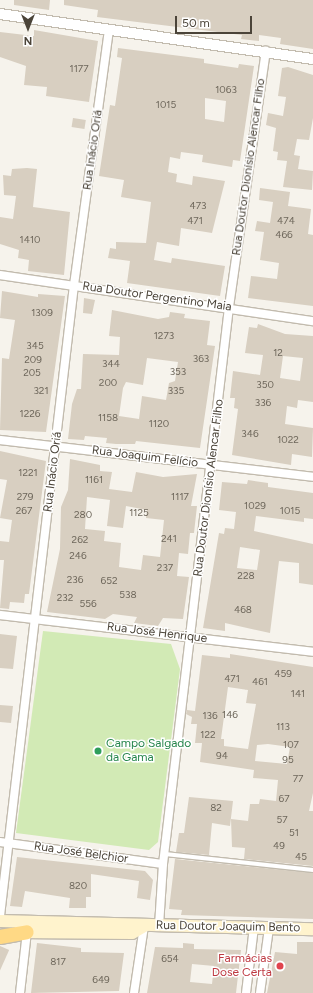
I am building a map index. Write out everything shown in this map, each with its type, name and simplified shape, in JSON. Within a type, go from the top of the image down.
[{"type":"highway","points":[[0,937],[27,932]]},
{"type":"main road","name":"Rua Doutor Joaquim Bento","points":[[0,921],[132,921],[144,926],[313,929]]},
{"type":"main road","name":"Rua Doutor Joaquim Bento","points":[[0,930],[27,932],[132,933],[144,926]]},
{"type":"street","points":[[0,14],[313,59]]},
{"type":"street","name":"Rua Inácio Oriá","points":[[0,916],[4,843],[56,446],[74,285],[109,29]]},
{"type":"street","name":"Rua Doutor Dionísio Alencar Filho","points":[[159,926],[164,854],[192,637],[229,308],[266,52]]},
{"type":"street","name":"Rua Doutor Pergentino Maia","points":[[0,275],[313,321]]},
{"type":"street","name":"Rua Joaquim Felício","points":[[0,440],[313,477]]},
{"type":"street","name":"Rua José Henrique","points":[[0,615],[313,652]]},
{"type":"street","name":"Rua José Belchior","points":[[4,843],[163,864]]},
{"type":"street","points":[[134,993],[144,926]]},
{"type":"street","points":[[246,993],[254,927]]},
{"type":"street","points":[[260,993],[270,928]]},
{"type":"street","points":[[20,993],[27,932]]},
{"type":"lane","points":[[164,854],[313,870]]},
{"type":"green space","name":"Campo Salgado da Gama","points":[[43,631],[171,644],[180,669],[158,842],[149,850],[16,833]]},
{"type":"building","points":[[14,0],[50,0],[49,10],[14,5]]},
{"type":"building","points":[[64,0],[313,0],[313,49],[280,44],[281,38],[259,35],[259,41],[241,39],[242,35],[97,17],[98,10],[64,5]]},
{"type":"building","points":[[34,30],[98,41],[89,102],[46,96],[47,87],[24,85],[26,66],[0,57],[0,32],[34,36]]},
{"type":"building","points":[[118,48],[204,59],[204,63],[238,68],[239,64],[254,66],[240,161],[233,160],[232,167],[202,162],[203,155],[181,152],[180,159],[170,157],[168,172],[177,174],[176,182],[192,185],[193,176],[225,181],[212,233],[181,228],[179,246],[157,242],[154,260],[171,263],[172,258],[225,266],[220,296],[127,283],[130,261],[108,258],[110,248],[116,249],[116,242],[146,243],[151,202],[121,197],[124,180],[99,176],[110,105],[115,106],[122,58],[117,57]],"holes":[[[205,98],[226,101],[224,122],[205,119]]]},
{"type":"building","points":[[288,67],[313,75],[313,118],[309,140],[297,139],[294,155],[300,156],[298,169],[313,171],[312,190],[283,187],[287,161],[277,160],[278,152],[273,151],[276,128],[266,125],[268,113],[283,116],[286,97],[278,96],[282,68]]},
{"type":"building","points":[[73,118],[86,120],[84,129],[72,127]]},
{"type":"building","points":[[12,169],[37,169],[33,207],[70,212],[64,275],[28,271],[29,260],[18,258],[19,250],[0,244],[0,217],[13,219],[16,196],[4,195],[3,175],[11,176]]},
{"type":"building","points":[[260,188],[290,192],[288,206],[311,209],[308,234],[313,235],[313,306],[248,298],[251,276],[277,279],[279,263],[260,260],[264,232],[255,231],[257,221],[270,223],[273,202],[259,200]]},
{"type":"building","points":[[2,291],[38,297],[38,294],[65,296],[46,432],[0,430],[2,358],[9,359],[15,320],[0,318]]},
{"type":"building","points":[[84,298],[95,300],[92,314],[83,313]]},
{"type":"building","points":[[112,310],[158,319],[169,317],[170,312],[185,314],[184,318],[210,321],[207,345],[215,346],[200,448],[136,441],[135,444],[106,443],[107,438],[85,436],[84,440],[68,439],[72,404],[77,389],[81,389],[83,354],[119,355],[120,337],[109,336]],"holes":[[[147,358],[178,362],[175,381],[169,383],[166,400],[142,396],[139,419],[119,416],[123,388],[126,382],[143,385]]]},
{"type":"building","points":[[258,324],[285,334],[313,336],[313,402],[298,400],[297,408],[287,406],[285,424],[313,428],[312,457],[292,454],[291,465],[232,455],[238,409],[234,408],[235,398],[230,398],[233,371],[260,375],[263,355],[245,353],[249,327],[257,328]],"holes":[[[283,356],[303,358],[300,381],[280,378]]]},
{"type":"building","points":[[0,451],[46,461],[29,594],[25,594],[24,603],[10,602],[9,609],[0,608],[4,560],[0,560],[0,541],[9,542],[12,520],[0,518],[7,480],[0,479]]},
{"type":"building","points":[[70,459],[100,465],[100,471],[112,472],[109,489],[132,492],[136,472],[163,477],[197,474],[191,506],[197,506],[194,533],[190,533],[188,554],[179,553],[177,576],[189,577],[183,619],[163,618],[158,626],[134,623],[137,617],[113,614],[105,619],[47,612],[60,549],[61,507],[68,490]],"holes":[[[87,497],[110,500],[107,526],[123,528],[126,506],[147,510],[146,518],[164,520],[160,557],[143,555],[141,570],[119,567],[121,543],[104,541],[105,531],[85,529]]]},
{"type":"building","points":[[248,480],[268,483],[268,487],[313,493],[313,519],[304,518],[304,522],[256,516],[254,531],[313,544],[313,585],[299,583],[299,563],[279,561],[270,633],[225,623],[225,631],[203,628],[219,533],[224,534],[225,528],[234,529],[236,512],[219,510],[222,482],[247,484]],"holes":[[[240,547],[260,550],[257,570],[237,568]]]},
{"type":"building","points":[[0,634],[17,636],[13,669],[0,668]]},
{"type":"building","points":[[230,654],[313,667],[313,793],[309,811],[313,811],[313,866],[244,859],[245,848],[232,847],[231,819],[248,821],[250,804],[259,804],[260,799],[276,801],[278,780],[253,778],[254,770],[200,762],[202,743],[195,743],[197,724],[191,724],[192,717],[186,714],[187,710],[195,711],[202,655],[230,658]],"holes":[[[228,687],[248,690],[246,703],[256,704],[248,749],[224,746],[224,739],[221,739]],[[268,744],[290,747],[287,764],[255,761],[257,745]]]},
{"type":"building","points":[[0,705],[13,706],[11,723],[0,722]]},
{"type":"building","points":[[189,797],[233,801],[230,826],[212,823],[209,855],[176,852],[179,833],[184,833]]},
{"type":"building","points":[[17,857],[145,871],[153,880],[150,900],[137,898],[139,881],[91,874],[91,897],[86,897],[86,908],[69,908],[70,898],[25,891],[22,907],[10,906]]},
{"type":"building","points":[[175,859],[313,873],[313,919],[181,915],[182,910],[169,909]]},
{"type":"building","points":[[297,942],[313,942],[313,993],[267,993],[275,952],[297,954]]},
{"type":"building","points":[[37,943],[81,948],[81,952],[124,953],[119,991],[31,993]]},
{"type":"building","points":[[183,943],[194,944],[194,949],[241,950],[236,993],[147,993],[155,947],[183,948]],"holes":[[[192,964],[214,966],[212,984],[190,982]]]},
{"type":"building","points":[[0,946],[9,950],[0,971]]},
{"type":"place","name":"Campo Salgado da Gama","points":[[98,751]]},
{"type":"place","name":"Farmácias Dose Certa","points":[[280,966]]}]
